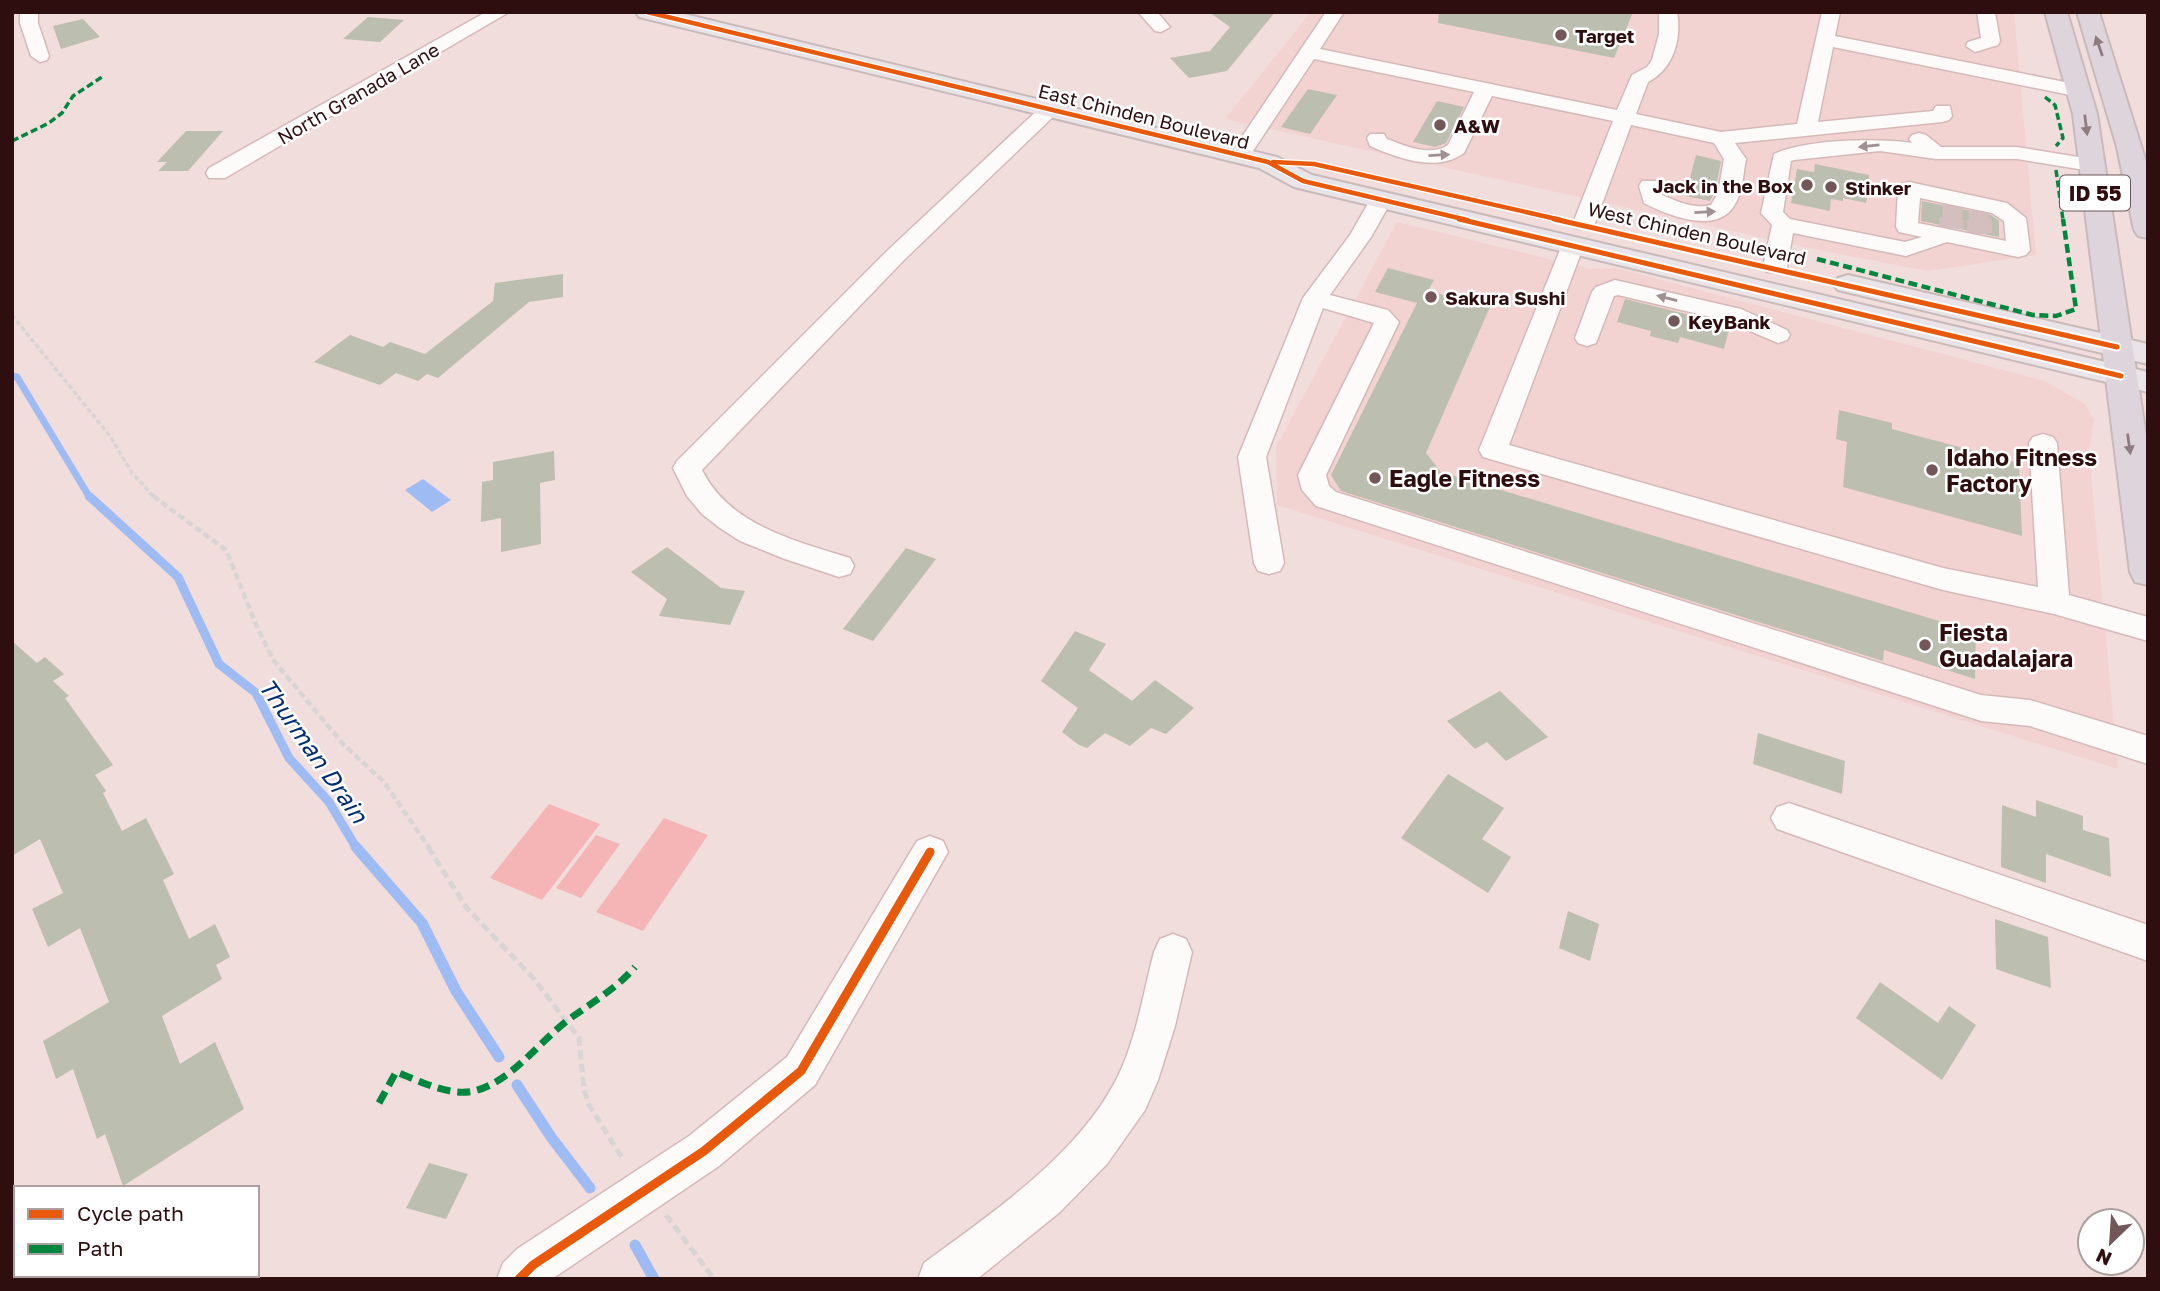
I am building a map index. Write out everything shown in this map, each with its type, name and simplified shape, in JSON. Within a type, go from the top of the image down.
[{"type":"highway","name":"ID 55","points":[[2056,12],[2080,91],[2128,368],[2148,572]]},
{"type":"highway","name":"ID 55","points":[[2088,12],[2141,169],[2148,230]]},
{"type":"main road","name":"East Chinden Boulevard","points":[[647,12],[1268,162],[1303,181],[1381,200],[1571,229],[2128,368]]},
{"type":"main road","name":"West Chinden Boulevard","points":[[1268,162],[1314,164],[1571,229],[1774,267],[2128,368],[2148,354]]},
{"type":"street","name":"North Granada Lane","points":[[217,173],[500,12]]},
{"type":"street","points":[[1147,12],[1161,27]]},
{"type":"street","points":[[1240,156],[1335,12]]},
{"type":"street","points":[[1668,12],[1671,26],[1656,70],[1639,79],[1624,118],[1571,229],[1493,450],[1942,579],[2054,602],[2148,629]]},
{"type":"street","points":[[1806,129],[1831,12]]},
{"type":"street","points":[[1975,46],[1990,41],[1986,12]]},
{"type":"street","points":[[29,14],[40,56]]},
{"type":"street","points":[[1826,40],[2080,91]]},
{"type":"street","points":[[1309,52],[1721,138],[1942,116],[1942,110]]},
{"type":"street","points":[[1377,138],[1377,142],[1391,148],[1434,157],[1449,155],[1457,149],[1486,89]]},
{"type":"street","points":[[839,566],[758,538],[715,509],[693,486],[687,468],[896,255],[1050,109]]},
{"type":"street","points":[[1897,120],[1945,153],[1954,202]]},
{"type":"street","points":[[1650,186],[1652,198],[1666,206],[1698,213],[1715,212],[1724,205],[1735,159],[1721,138]]},
{"type":"street","points":[[1950,232],[1906,249],[1783,225],[1772,213],[1781,158],[1790,154],[1880,145],[1945,153],[2017,153],[2091,165]]},
{"type":"street","points":[[1909,189],[1954,202],[1999,208],[2015,218],[2018,250],[1980,238],[1907,227],[1909,189]]},
{"type":"street","points":[[1269,564],[1252,457],[1315,298],[1360,237],[1381,200]]},
{"type":"street","points":[[1774,267],[1783,225]]},
{"type":"street","points":[[1587,338],[1604,292],[1615,287],[1732,314],[1777,335]]},
{"type":"street","points":[[1315,298],[1379,315],[1387,322],[1312,475],[1316,490],[1326,499],[1981,708],[2031,713],[2148,750]]},
{"type":"street","points":[[2043,443],[2054,602]]},
{"type":"street","points":[[1789,818],[2148,943]]},
{"type":"street","points":[[519,1279],[533,1265],[704,1151],[800,1071],[930,852]]},
{"type":"street","points":[[940,1279],[1037,1205],[1089,1154],[1131,1094],[1153,1032],[1173,952]]},
{"type":"path","points":[[12,315],[110,436],[132,473],[158,501],[226,550],[257,627],[274,661],[344,745],[384,782],[413,822],[466,907],[534,979],[579,1038],[584,1090],[589,1105],[645,1190],[714,1279]]},
{"type":"shaded area","points":[[1311,12],[2014,12],[2036,255],[1928,271],[1813,249],[1225,119]]},
{"type":"shaded area","points":[[1397,222],[1591,269],[1616,268],[2045,381],[2085,404],[2094,420],[2089,451],[2118,769],[1277,505],[1276,447]]},
{"type":"shaded area","points":[[549,804],[600,824],[542,900],[490,878]]},
{"type":"shaded area","points":[[664,818],[708,835],[643,931],[596,912]]},
{"type":"shaded area","points":[[596,835],[620,844],[581,898],[556,888]]},
{"type":"water","points":[[423,479],[451,500],[432,512],[405,490]]},
{"type":"building","points":[[1209,12],[1275,12],[1227,71],[1189,78],[1170,58],[1210,51],[1230,27]]},
{"type":"building","name":"Target","points":[[1439,12],[1633,12],[1614,58],[1438,23]]},
{"type":"building","points":[[368,17],[404,20],[380,42],[343,39]]},
{"type":"building","points":[[83,19],[100,37],[61,49],[53,26]]},
{"type":"building","points":[[1308,89],[1337,95],[1310,134],[1281,127]]},
{"type":"building","name":"A&W","points":[[1437,101],[1464,107],[1446,143],[1435,147],[1413,142]]},
{"type":"building","points":[[186,131],[223,131],[188,171],[158,171],[167,162],[157,162]]},
{"type":"building","points":[[1696,155],[1721,161],[1715,192],[1710,201],[1685,196]]},
{"type":"building","name":"Stinker","points":[[1815,164],[1869,175],[1866,203],[1843,198],[1843,201],[1831,199],[1830,211],[1791,203],[1797,169],[1814,172]]},
{"type":"building","points":[[1922,201],[1991,215],[1999,221],[1999,237],[1921,221]]},
{"type":"building","points":[[1388,268],[1434,280],[1428,291],[1490,307],[1426,453],[1441,472],[1976,632],[1975,679],[1884,650],[1883,661],[1341,491],[1331,475],[1417,303],[1375,292]]},
{"type":"building","points":[[563,274],[563,297],[529,302],[438,378],[427,374],[418,381],[396,373],[380,385],[314,362],[350,335],[383,347],[390,342],[425,354],[493,301],[495,283]]},
{"type":"building","name":"KeyBank","points":[[1625,299],[1730,325],[1724,349],[1680,337],[1678,343],[1650,336],[1651,331],[1617,322]]},
{"type":"building","name":"Idaho Fitness Factory","points":[[1839,410],[1892,423],[1892,429],[2019,463],[2022,536],[1843,487],[1847,442],[1836,439]]},
{"type":"building","points":[[554,451],[555,480],[540,483],[541,544],[501,552],[501,518],[481,522],[482,482],[493,480],[493,462]]},
{"type":"building","points":[[667,547],[721,588],[745,591],[730,625],[659,616],[667,599],[631,572]]},
{"type":"building","points":[[906,548],[936,559],[873,641],[843,629]]},
{"type":"building","points":[[1075,631],[1106,644],[1089,670],[1132,701],[1155,680],[1194,708],[1166,734],[1151,728],[1130,746],[1105,733],[1087,748],[1079,745],[1062,732],[1078,708],[1041,681]]},
{"type":"building","points":[[12,641],[37,663],[45,657],[64,674],[53,681],[69,696],[65,698],[113,765],[95,775],[106,791],[103,793],[122,831],[146,818],[174,874],[163,880],[189,939],[215,924],[230,957],[216,965],[222,979],[162,1016],[180,1064],[215,1042],[244,1109],[123,1186],[105,1134],[97,1139],[73,1069],[56,1079],[43,1041],[109,1002],[80,928],[48,947],[32,909],[63,893],[40,839],[12,856]]},
{"type":"building","points":[[1500,691],[1548,737],[1506,761],[1487,742],[1475,749],[1447,721]]},
{"type":"building","points":[[1758,733],[1845,761],[1842,794],[1753,764]]},
{"type":"building","points":[[1448,774],[1504,808],[1482,839],[1511,857],[1488,893],[1401,838]]},
{"type":"building","points":[[2036,800],[2083,816],[2083,830],[2109,838],[2111,877],[2046,854],[2046,883],[2001,867],[2002,805],[2036,817]]},
{"type":"building","points":[[1568,911],[1599,924],[1590,961],[1559,948]]},
{"type":"building","points":[[1995,919],[2048,937],[2051,988],[1996,969]]},
{"type":"building","points":[[1880,982],[1938,1023],[1949,1006],[1976,1025],[1942,1080],[1856,1018]]},
{"type":"building","points":[[429,1163],[468,1174],[446,1219],[406,1208]]},
{"type":"waterway","name":"Thurman Drain","points":[[12,376],[17,377],[90,498]]},
{"type":"waterway","name":"Thurman Drain","points":[[89,496],[178,577],[219,664],[256,693],[289,758],[329,802],[357,849]]},
{"type":"waterway","name":"Thurman Drain","points":[[356,847],[422,923],[456,991],[499,1057]]},
{"type":"waterway","name":"Thurman Drain","points":[[517,1085],[551,1137],[590,1188]]},
{"type":"waterway","name":"Thurman Drain","points":[[635,1245],[654,1279]]},
{"type":"tunnel","points":[[1952,220],[1953,205]]},
{"type":"tunnel","points":[[1978,210],[1979,220]]},
{"type":"tunnel","points":[[1951,228],[1952,219]]},
{"type":"tunnel","points":[[1979,219],[1980,234]]},
{"type":"marked path","points":[[12,141],[49,123],[62,113],[73,96],[102,77]]},
{"type":"marked path","points":[[2045,97],[2055,105],[2063,138],[2056,146]]},
{"type":"marked path","points":[[1817,259],[2033,315],[2056,316],[2076,309],[2056,170]]},
{"type":"marked path","points":[[379,1103],[396,1072],[456,1091],[474,1091],[486,1086],[511,1070],[568,1020],[613,989],[635,967]]},
{"type":"cycle path","points":[[647,12],[1268,162],[1303,181],[2121,376]]},
{"type":"cycle path","points":[[1273,162],[1314,164],[2117,347]]},
{"type":"cycle path","points":[[519,1279],[533,1265],[704,1151],[801,1071],[930,852]]},
{"type":"place","name":"Target","points":[[1561,35]]},
{"type":"place","name":"A&W","points":[[1440,125]]},
{"type":"place","name":"Jack in the Box","points":[[1807,185]]},
{"type":"place","name":"Stinker","points":[[1831,187]]},
{"type":"place","name":"Sakura Sushi","points":[[1431,297]]},
{"type":"place","name":"KeyBank","points":[[1674,321]]},
{"type":"place","name":"Idaho Fitness Factory","points":[[1932,470]]},
{"type":"place","name":"Eagle Fitness","points":[[1375,478]]},
{"type":"place","name":"Fiesta Guadalajara","points":[[1925,645]]}]
